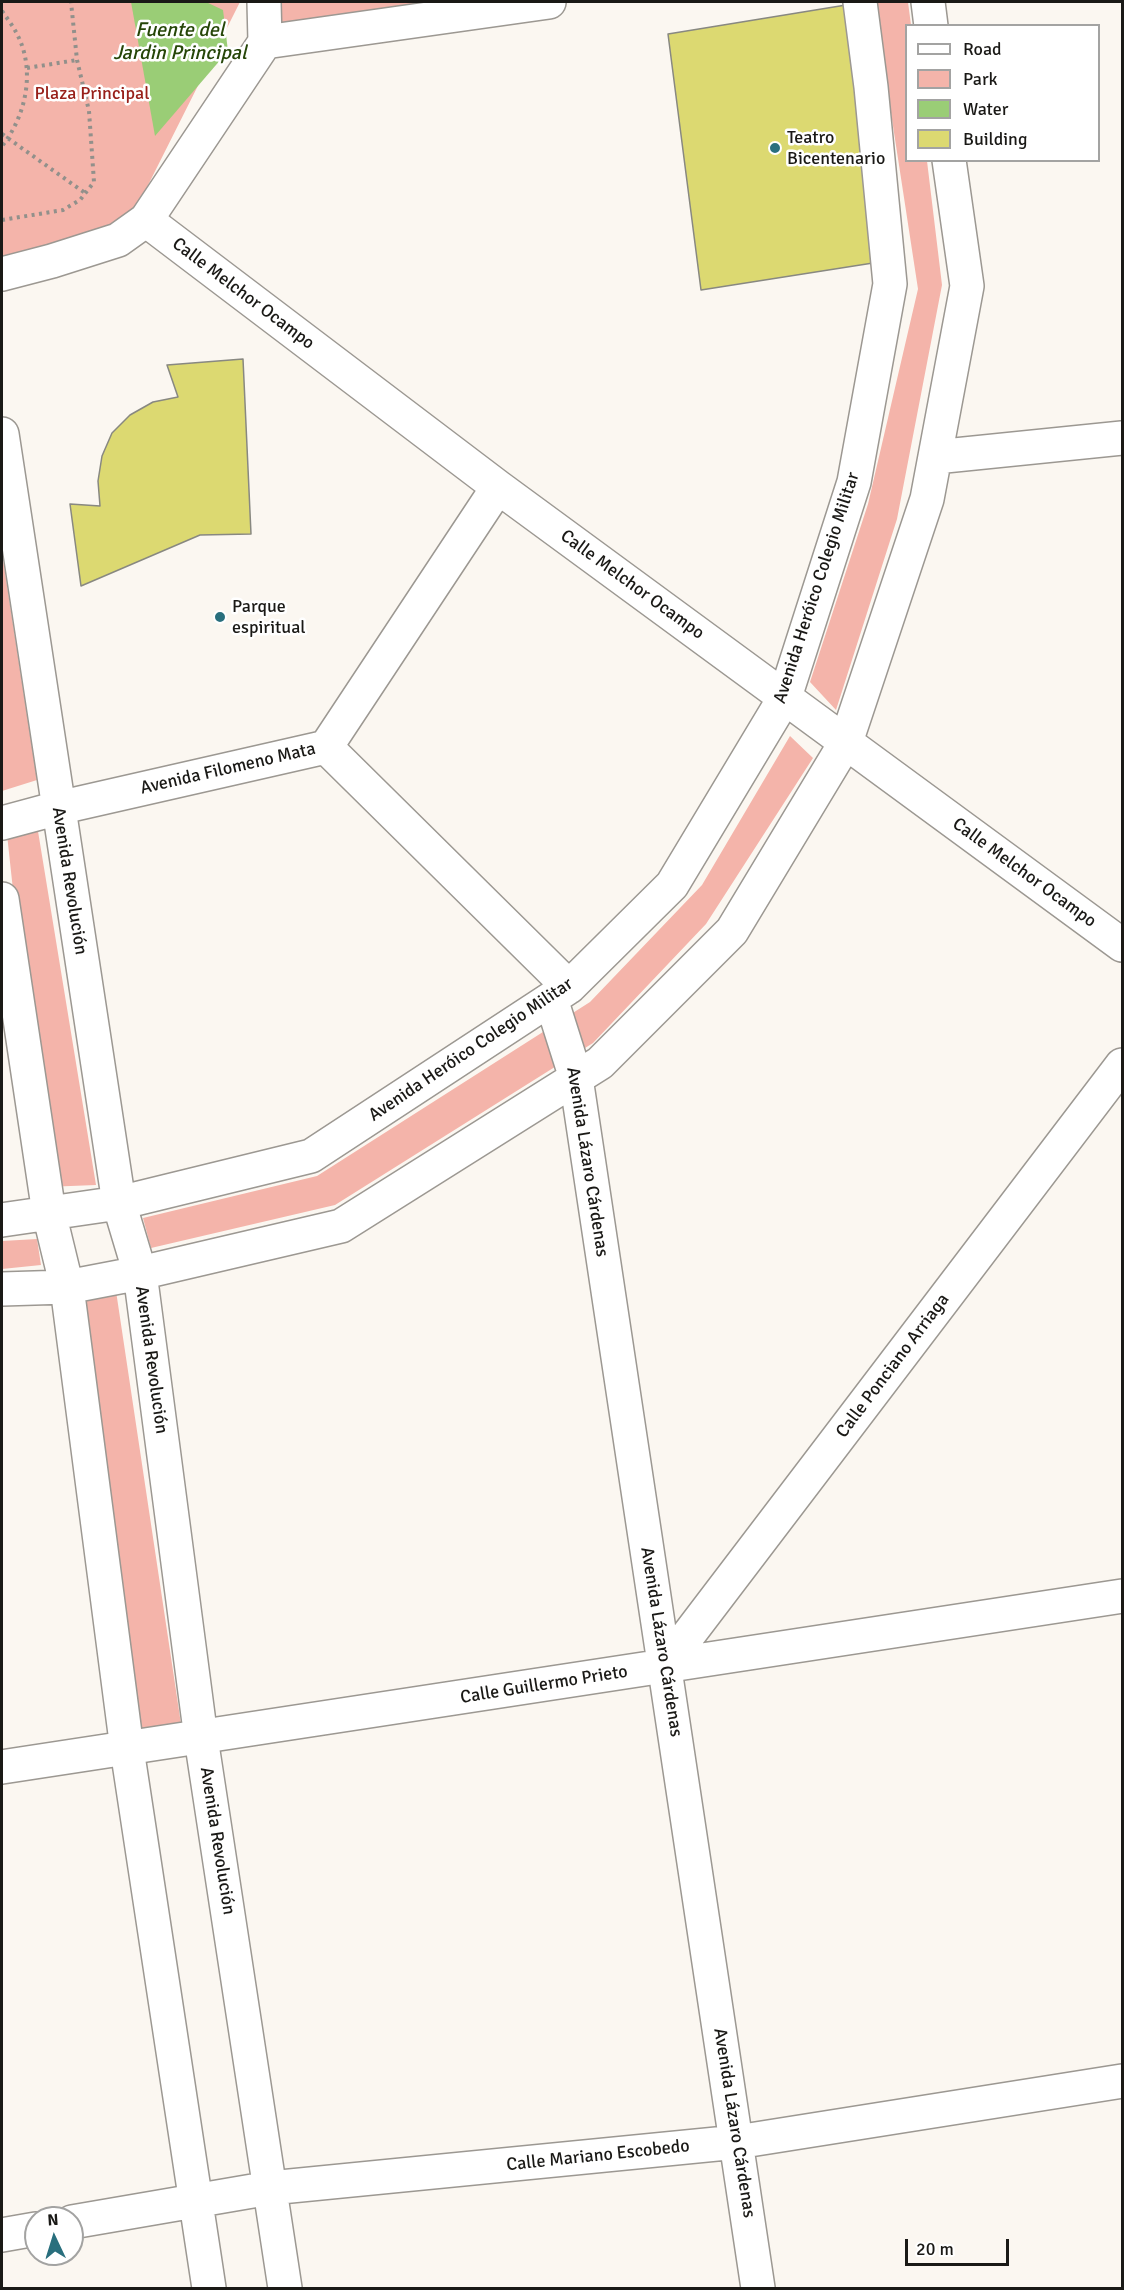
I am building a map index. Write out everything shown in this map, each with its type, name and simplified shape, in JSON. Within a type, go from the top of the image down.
[{"type":"street","points":[[2,274],[118,240],[146,220],[265,42],[264,2]]},
{"type":"street","points":[[265,42],[549,2]]},
{"type":"street","name":"Avenida Heróico Colegio Militar","points":[[2,1220],[119,1203],[311,1156],[560,993],[672,885],[785,697],[854,482],[890,284],[871,87],[860,2]]},
{"type":"street","points":[[928,2],[931,24]]},
{"type":"street","points":[[2,1289],[67,1287],[140,1273],[341,1226],[600,1063],[732,931],[846,742],[927,499],[966,286],[949,162]]},
{"type":"street","name":"Calle Melchor Ocampo","points":[[146,220],[498,487],[1122,945]]},
{"type":"street","name":"Avenida Revolución","points":[[2,434],[119,1203],[140,1273],[201,1738],[285,2289]]},
{"type":"street","points":[[935,457],[1122,438]]},
{"type":"street","name":"Avenida Filomeno Mata","points":[[2,823],[58,808],[326,747],[498,487]]},
{"type":"street","points":[[326,747],[560,993]]},
{"type":"street","points":[[2,899],[49,1213],[67,1287],[127,1749],[209,2289]]},
{"type":"street","name":"Avenida Lázaro Cárdenas","points":[[560,993],[576,1078],[758,2289]]},
{"type":"street","name":"Calle Ponciano Arriaga","points":[[664,1667],[1122,1065]]},
{"type":"street","name":"Calle Guillermo Prieto","points":[[2,1767],[664,1667],[1122,1601]]},
{"type":"street","name":"Calle Mariano Escobedo","points":[[84,2220],[270,2188],[737,2142],[1122,2081]]},
{"type":"street","points":[[2,2235],[24,2231]]},
{"type":"path","points":[[2,220],[63,210],[80,201],[93,182],[89,111],[77,60],[71,3]]},
{"type":"path","points":[[2,11],[18,36],[27,68],[25,102],[2,146]]},
{"type":"path","points":[[27,68],[77,60]]},
{"type":"path","points":[[2,134],[85,193]]},
{"type":"green space","name":"Plaza Principal","points":[[2,2],[240,2],[123,235],[2,256]]},
{"type":"green space","points":[[271,2],[540,2],[279,40]]},
{"type":"green space","points":[[874,2],[908,2],[911,24],[905,24],[905,162],[927,162],[942,285],[897,519],[836,710],[810,682],[868,504],[918,289]]},
{"type":"green space","points":[[2,553],[37,780],[2,791]]},
{"type":"green space","points":[[790,736],[813,758],[706,924],[593,1043],[335,1205],[151,1248],[143,1218],[317,1176],[590,1002],[702,885]]},
{"type":"green space","points":[[36,819],[96,1185],[45,1187],[6,825]]},
{"type":"green space","points":[[37,1239],[41,1265],[2,1269],[2,1241]]},
{"type":"green space","points":[[116,1291],[181,1724],[141,1730],[83,1298]]},
{"type":"water","name":"Fuente del Jardin Principal","points":[[131,2],[206,2],[223,10],[228,51],[155,136]]},
{"type":"building","name":"Teatro Bicentenario","points":[[846,5],[873,263],[701,290],[668,34]]},
{"type":"building","points":[[243,359],[251,534],[200,535],[81,586],[70,504],[100,506],[98,481],[102,456],[112,433],[130,415],[153,402],[178,397],[167,365]]},
{"type":"place","name":"Teatro Bicentenario","points":[[775,148]]},
{"type":"place","name":"Parque espiritual","points":[[220,617]]}]
